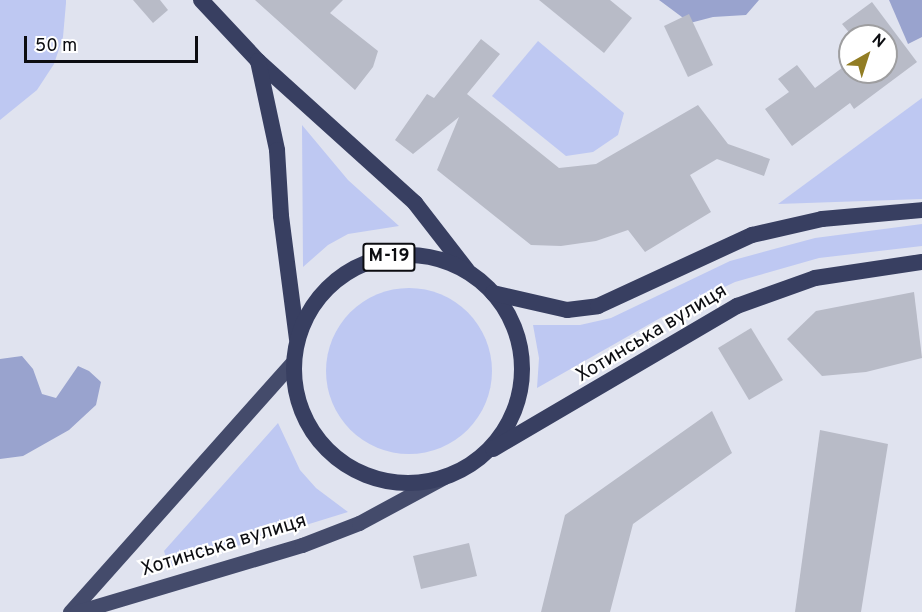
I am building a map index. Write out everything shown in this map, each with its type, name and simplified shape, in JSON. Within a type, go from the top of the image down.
[{"type":"highway","name":"М-19","points":[[201,0],[258,61],[415,203],[469,273],[493,293],[511,320],[522,367],[512,414],[484,453],[444,477],[392,482],[345,464],[310,427],[297,395],[294,361],[297,341],[280,216],[277,150],[258,61]]},
{"type":"highway","name":"М-19","points":[[493,293],[567,310],[598,306],[752,235],[822,219],[922,210]]},
{"type":"highway","name":"М-19","points":[[297,341],[319,298],[356,267],[394,256],[414,255],[433,258],[469,273]]},
{"type":"highway","name":"Хотинська вулиця","points":[[484,453],[568,408],[737,306],[816,278],[922,262]]},
{"type":"main road","name":"Хотинська вулиця","points":[[70,612],[294,361]]},
{"type":"main road","name":"Хотинська вулиця","points":[[77,612],[302,545],[359,523],[444,477]]},
{"type":"shaded area","points":[[0,0],[66,0],[66,3],[63,37],[54,64],[37,90],[0,120]]},
{"type":"shaded area","points":[[659,0],[759,0],[746,15],[713,17],[690,23]]},
{"type":"shaded area","points":[[889,0],[922,0],[922,37],[908,44]]},
{"type":"shaded area","points":[[538,41],[624,113],[618,135],[593,152],[566,156],[492,96]]},
{"type":"shaded area","points":[[922,98],[922,199],[778,204]]},
{"type":"shaded area","points":[[302,125],[348,180],[399,226],[348,234],[328,245],[303,267]]},
{"type":"shaded area","points":[[922,224],[922,246],[819,258],[735,282],[662,317],[537,388],[539,358],[533,325],[580,325],[611,318],[730,261],[815,238]]},
{"type":"shaded area","points":[[409,288],[441,294],[468,312],[486,339],[492,371],[486,403],[468,430],[441,448],[409,454],[377,448],[350,430],[332,403],[326,371],[332,339],[350,312],[377,294]]},
{"type":"shaded area","points":[[22,356],[33,369],[42,394],[56,398],[78,366],[89,371],[101,382],[96,405],[69,430],[23,456],[0,459],[0,359]]},
{"type":"shaded area","points":[[278,423],[300,470],[316,488],[348,512],[169,567],[164,551]]},
{"type":"building","points":[[133,0],[160,0],[168,10],[153,23]]},
{"type":"building","points":[[255,0],[343,0],[330,13],[378,51],[373,67],[355,90]]},
{"type":"building","points":[[539,0],[610,0],[632,18],[604,53]]},
{"type":"building","points":[[872,2],[888,24],[842,24]]},
{"type":"building","points":[[689,14],[713,65],[688,77],[664,26]]},
{"type":"building","points":[[898,37],[917,62],[898,76]]},
{"type":"building","points":[[481,39],[500,54],[467,94],[559,168],[596,164],[698,105],[728,144],[770,159],[764,176],[717,159],[690,175],[711,212],[645,252],[628,230],[596,241],[561,246],[531,245],[437,170],[459,117],[413,154],[395,140],[427,94],[434,98]]},
{"type":"building","points":[[797,65],[815,88],[838,71],[838,84],[888,84],[854,109],[850,103],[792,146],[765,109],[789,92],[778,79]]},
{"type":"building","points":[[914,292],[922,358],[866,372],[822,376],[787,339],[816,311]]},
{"type":"building","points":[[751,328],[783,380],[749,400],[718,348]]},
{"type":"building","points":[[712,411],[732,453],[633,524],[610,612],[541,612],[565,515]]},
{"type":"building","points":[[820,430],[888,444],[861,612],[795,612]]},
{"type":"building","points":[[469,543],[477,576],[421,589],[413,556]]}]
